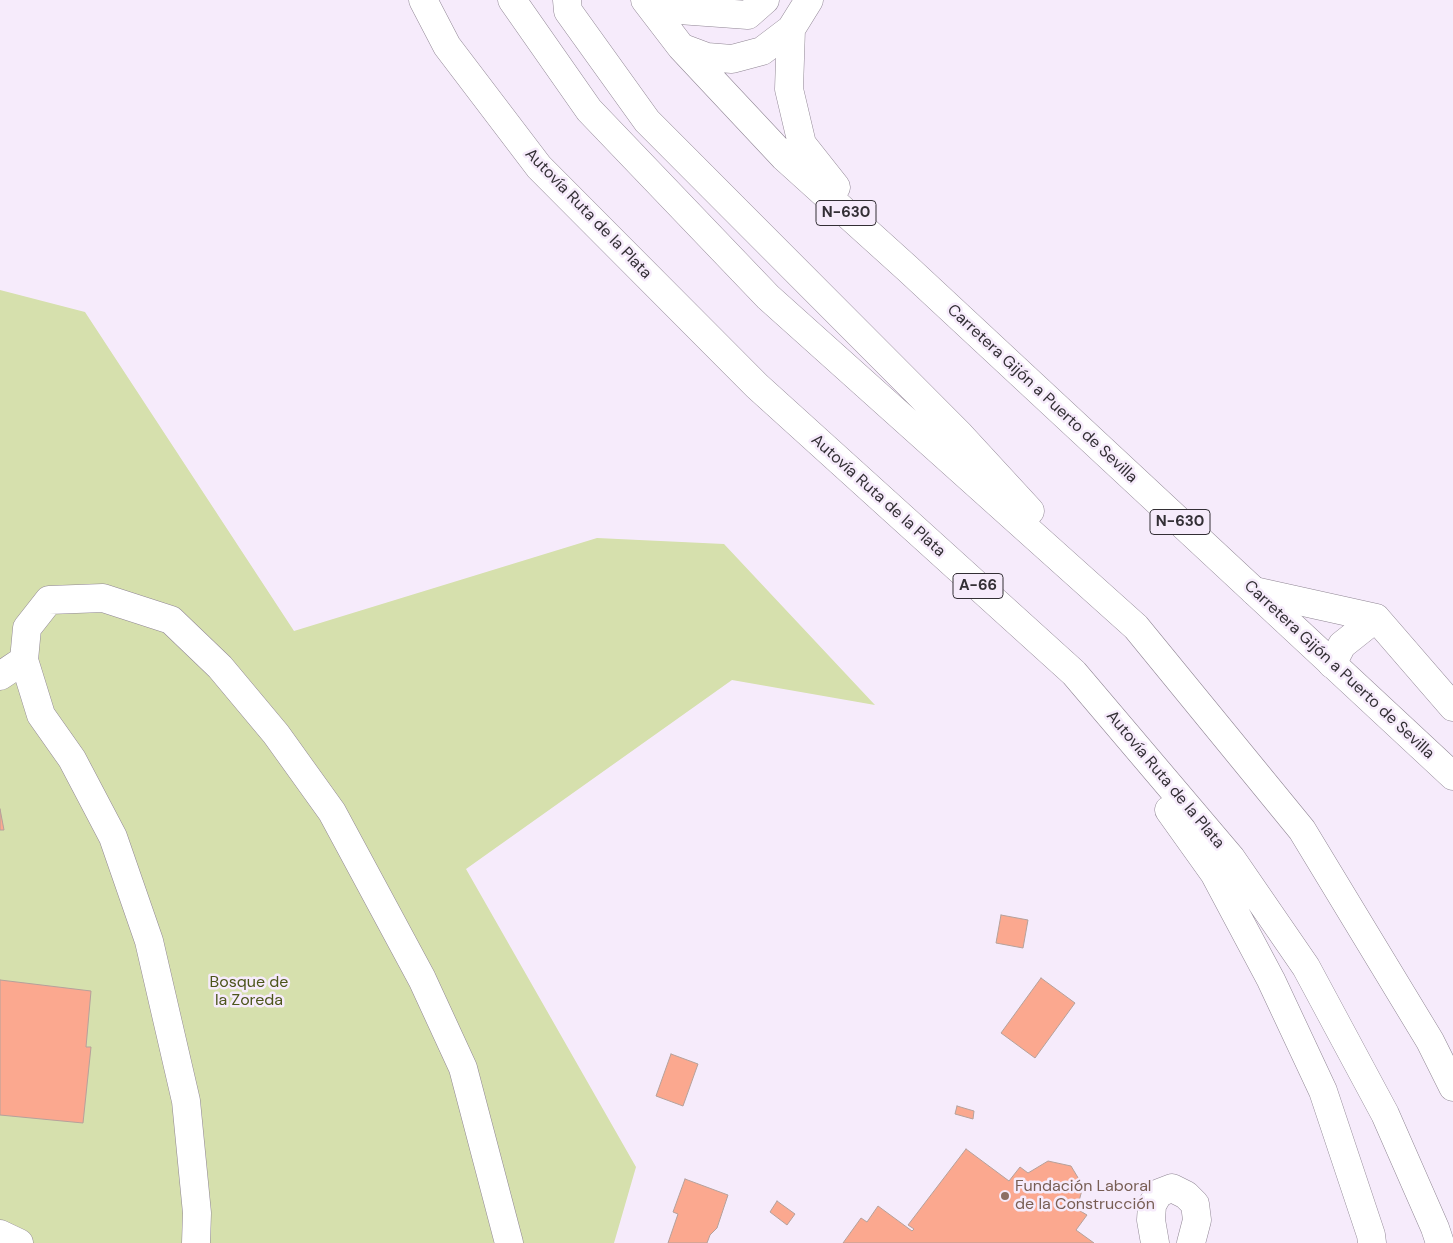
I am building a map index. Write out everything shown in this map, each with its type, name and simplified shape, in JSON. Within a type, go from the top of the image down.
[{"type":"main road","name":"Autovía Ruta de la Plata","points":[[423,0],[447,46],[539,167],[757,386],[1074,673],[1231,858],[1306,967],[1385,1114],[1440,1243]]},
{"type":"main road","points":[[512,0],[589,110],[768,297],[1136,627]]},
{"type":"main road","points":[[567,0],[568,11],[647,121],[960,434],[1136,627],[1302,830],[1430,1041],[1453,1087]]},
{"type":"main road","name":"Carretera Gijón a Puerto de Sevilla","points":[[645,0],[681,47],[784,158],[908,269],[1453,776]]},
{"type":"main road","points":[[653,0],[679,10],[757,7],[732,59],[737,107]]},
{"type":"main road","points":[[681,47],[708,57],[732,59],[762,51],[791,29],[809,0]]},
{"type":"main road","points":[[791,29],[789,89],[802,144],[835,186],[908,269]]},
{"type":"main road","points":[[1254,591],[1376,618],[1453,707]]},
{"type":"main road","points":[[196,1243],[197,1213],[186,1101],[149,941],[113,837],[72,759],[42,716],[24,660],[27,628],[49,600],[103,598],[171,620],[220,667],[276,734],[332,812],[422,979],[463,1068],[509,1243]]},
{"type":"main road","points":[[1332,664],[1342,646],[1376,618]]},
{"type":"main road","points":[[0,676],[24,660]]},
{"type":"main road","points":[[1074,673],[1214,873],[1272,980],[1323,1091],[1371,1235],[1372,1243]]},
{"type":"main road","points":[[1155,1243],[1151,1220],[1152,1204],[1159,1193],[1172,1188],[1186,1195],[1195,1204],[1197,1220],[1191,1243]]},
{"type":"main road","points":[[0,1234],[19,1243]]},
{"type":"green space","name":"Bosque de la Zoreda","points":[[0,290],[85,312],[294,631],[597,538],[724,544],[875,705],[732,680],[466,869],[636,1167],[614,1243],[0,1243]]},
{"type":"building","points":[[0,809],[4,830],[0,830]]},
{"type":"building","points":[[1001,915],[1028,920],[1023,948],[996,943]]},
{"type":"building","points":[[1041,978],[1075,1003],[1035,1058],[1001,1033]]},
{"type":"building","points":[[0,980],[91,991],[86,1047],[91,1047],[83,1123],[0,1115]]},
{"type":"building","points":[[671,1054],[698,1064],[683,1106],[656,1096]]},
{"type":"building","points":[[957,1106],[974,1111],[973,1119],[955,1114]]},
{"type":"building","name":"Fundación Laboral de la Construcción","points":[[966,1149],[1009,1181],[1020,1167],[1028,1173],[1048,1161],[1071,1166],[1083,1186],[1077,1209],[1087,1215],[1076,1230],[1094,1243],[843,1243],[861,1218],[867,1222],[878,1206],[912,1231],[914,1229],[908,1225]]},
{"type":"building","points":[[685,1179],[728,1195],[717,1228],[710,1235],[707,1243],[668,1243],[678,1214],[673,1212]]},
{"type":"building","points":[[777,1201],[795,1214],[787,1225],[770,1212]]},
{"type":"place","name":"Fundación Laboral de la Construcción","points":[[1005,1196]]}]
